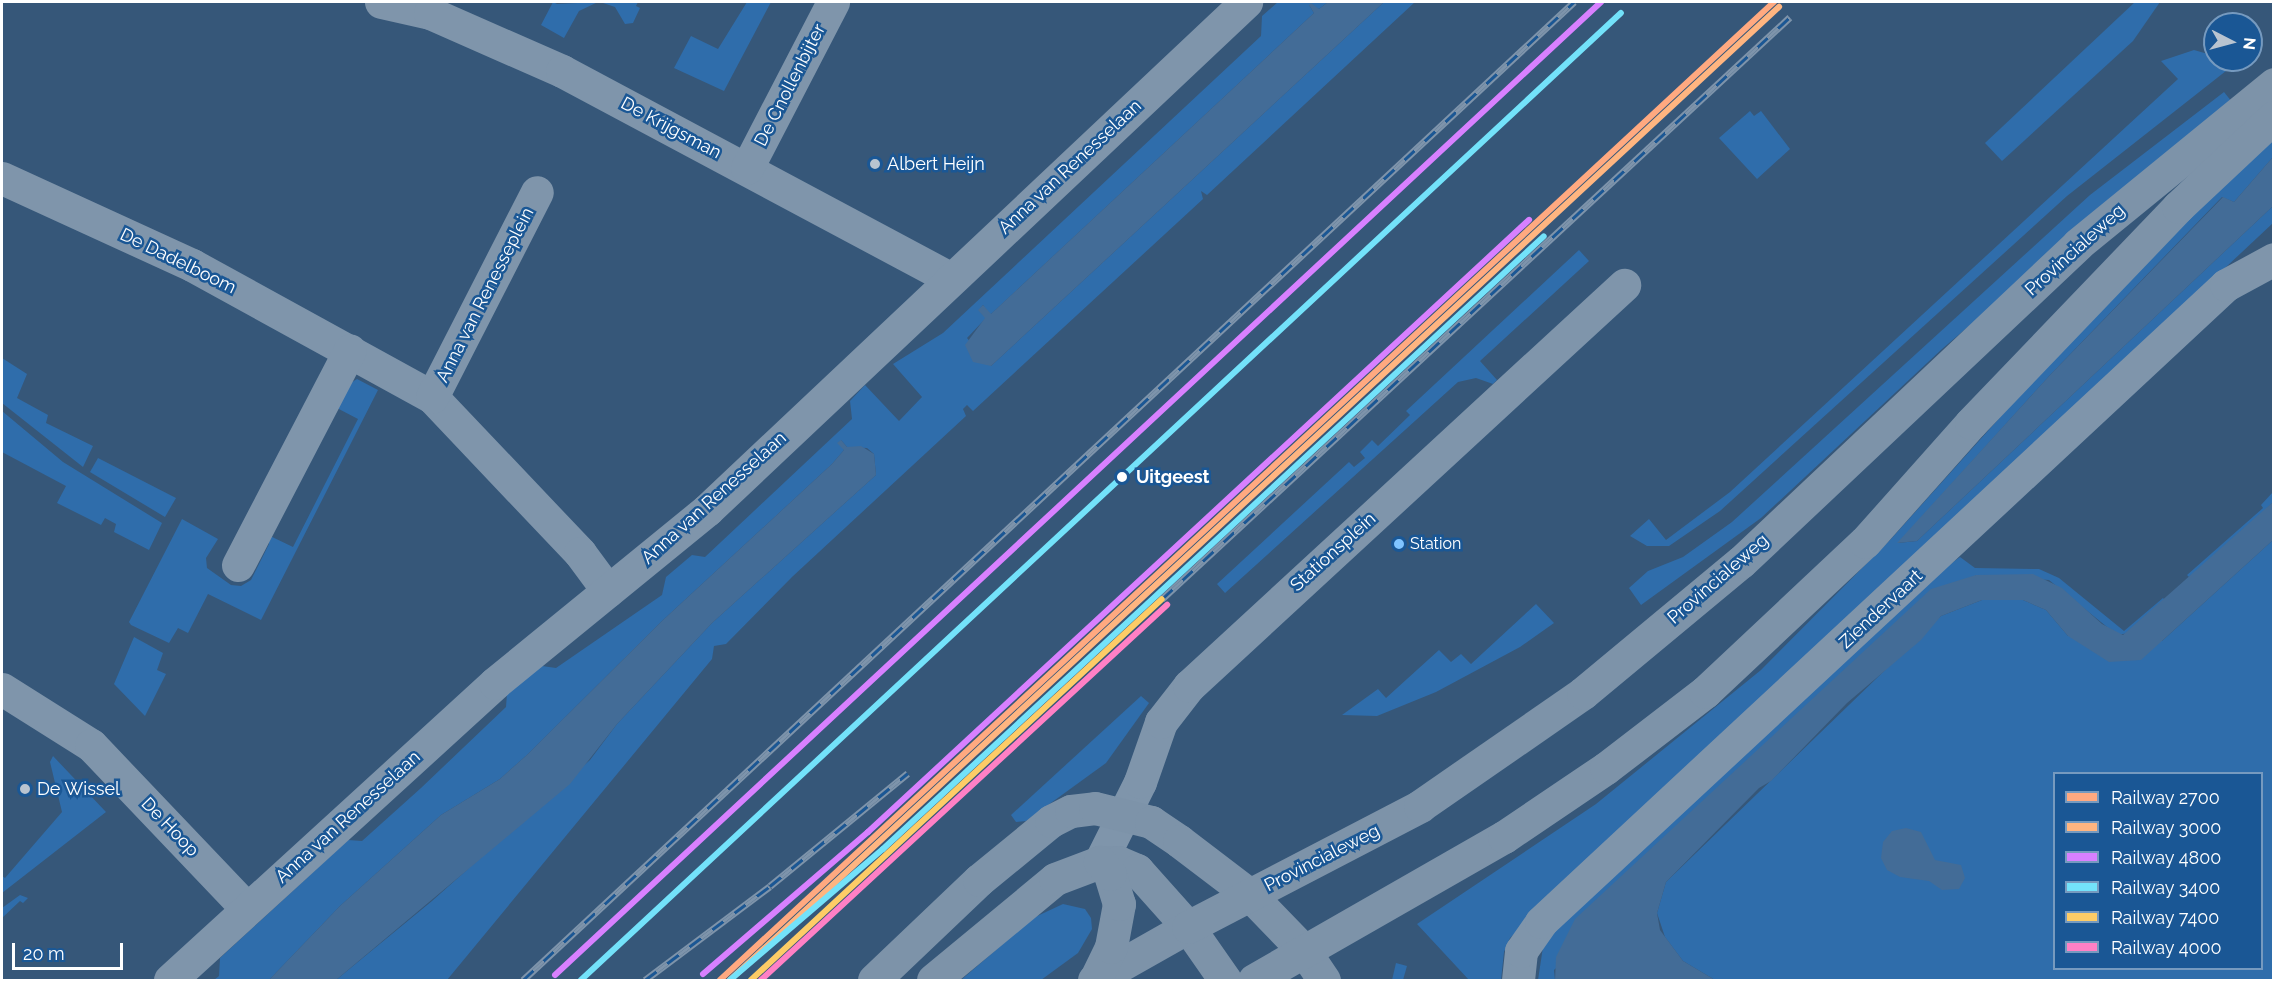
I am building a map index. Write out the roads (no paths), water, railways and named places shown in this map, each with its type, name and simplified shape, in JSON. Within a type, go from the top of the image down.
[{"type":"main road","name":"Provincialeweg","points":[[1095,980],[1188,927],[1420,806],[1583,693],[1741,562],[2078,244],[2274,84]]},
{"type":"main road","points":[[1254,981],[1504,837],[1606,768],[1705,692],[1865,542],[1971,423],[2178,207],[2274,117]]},
{"type":"main road","points":[[874,981],[979,880],[1051,821],[1071,811],[1095,807],[1125,813],[1151,822],[1179,841],[1250,895],[1305,952],[1324,981]]},
{"type":"main road","points":[[1095,980],[1111,947],[1119,904],[1110,874],[1100,862]]},
{"type":"main road","points":[[933,981],[1055,879],[1100,862],[1118,862],[1137,870],[1188,927],[1225,981]]},
{"type":"street","name":"De Krijgsman","points":[[381,2],[430,13],[562,72],[747,168],[951,279]]},
{"type":"street","name":"De Cnollenbijter","points":[[747,168],[833,2]]},
{"type":"street","name":"Anna van Renesselaan","points":[[170,981],[495,683],[707,510],[1246,2]]},
{"type":"street","name":"De Dadelboom","points":[[2,178],[192,265],[350,350],[432,398],[580,553],[608,591]]},
{"type":"street","name":"Anna van Renesseplein","points":[[432,398],[537,192]]},
{"type":"street","name":"Ziendervaart","points":[[1518,981],[1521,951],[1541,922],[2226,285],[2274,259]]},
{"type":"street","name":"Stationsplein","points":[[1100,862],[1125,813],[1161,722],[1189,686],[1624,285]]},
{"type":"street","points":[[238,565],[350,350]]},
{"type":"street","name":"De Hoop","points":[[2,689],[91,745],[247,909]]},
{"type":"railway","points":[[523,980],[1574,2]]},
{"type":"railway","points":[[1162,599],[1790,17]]},
{"type":"railway","points":[[645,980],[770,886],[908,773]]},
{"type":"rail line","name":"4800","points":[[555,975],[1601,2]]},
{"type":"rail line","name":"2700","points":[[720,980],[1774,2]]},
{"type":"rail line","name":"3000","points":[[730,980],[1779,7]]},
{"type":"rail line","name":"3400","points":[[581,980],[1621,13]]},
{"type":"rail line","name":"4800","points":[[703,974],[868,832],[1529,220]]},
{"type":"rail line","name":"3400","points":[[730,980],[883,849],[1544,236]]},
{"type":"rail line","name":"7400","points":[[751,980],[1162,599]]},
{"type":"rail line","name":"4000","points":[[761,980],[1167,605]]},
{"type":"place","name":"Albert Heijn","points":[[875,164]]},
{"type":"place","name":"Uitgeest","points":[[1122,477]]},
{"type":"place","name":"Station","points":[[1399,544]]},
{"type":"place","name":"De Wissel","points":[[25,789]]}]
